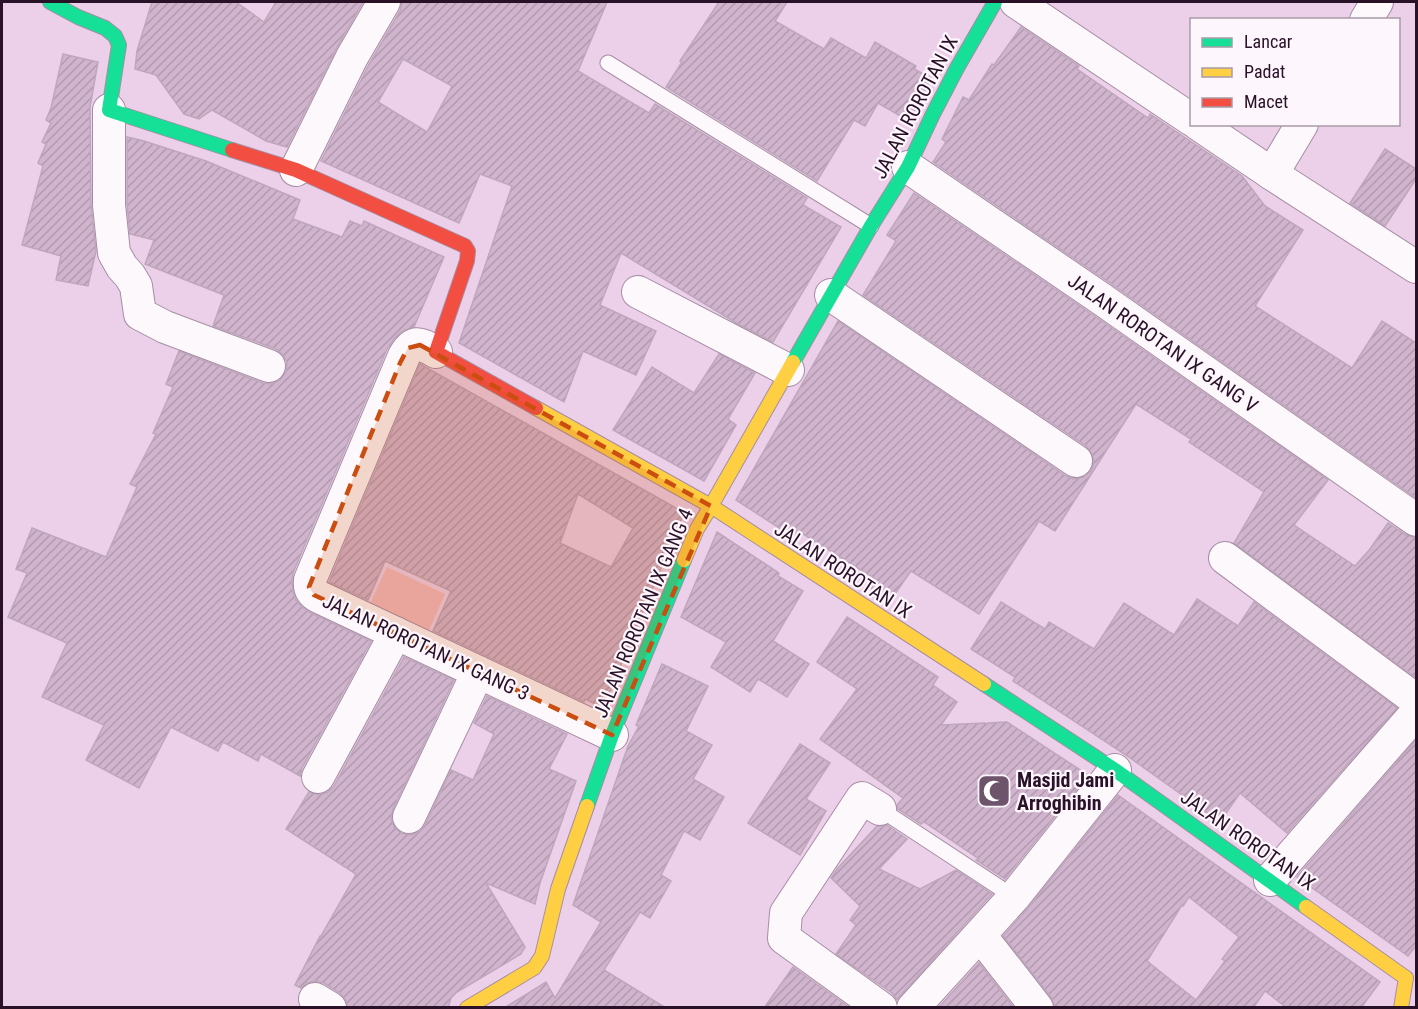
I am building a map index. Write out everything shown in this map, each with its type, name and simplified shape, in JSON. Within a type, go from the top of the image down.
[{"type":"street","points":[[50,2],[105,28],[115,36],[119,45],[108,110],[109,206],[114,253],[136,286],[140,314],[165,327],[269,366]]},
{"type":"street","points":[[296,170],[352,57],[384,2]]},
{"type":"street","name":"JALAN ROROTAN IX","points":[[995,2],[957,68],[908,167],[871,226],[711,506],[1115,770],[1270,880],[1408,984]]},
{"type":"street","points":[[1016,2],[1190,119]]},
{"type":"street","points":[[1367,18],[1377,2]]},
{"type":"street","points":[[108,110],[296,170],[462,243],[468,256],[435,352]]},
{"type":"street","points":[[1201,126],[1416,267]]},
{"type":"street","points":[[1272,174],[1301,126]]},
{"type":"street","name":"JALAN ROROTAN IX GANG V","points":[[908,167],[1113,307],[1416,520]]},
{"type":"street","points":[[638,292],[788,370]]},
{"type":"street","points":[[831,295],[1076,461]]},
{"type":"street","name":"JALAN ROROTAN IX GANG 3","points":[[435,352],[420,345],[411,345],[408,348],[309,587],[314,595],[612,735]]},
{"type":"street","name":"JALAN ROROTAN IX GANG 4","points":[[435,352],[711,506],[697,529],[612,735],[558,889],[539,962],[527,973],[467,1008]]},
{"type":"street","points":[[1225,558],[1416,700]]},
{"type":"street","points":[[318,777],[396,633]]},
{"type":"street","points":[[409,817],[478,672]]},
{"type":"street","points":[[1270,880],[1416,713]]},
{"type":"street","points":[[913,1008],[1014,897],[1115,770]]},
{"type":"street","points":[[880,809],[862,798],[786,914],[784,938],[881,1008]]},
{"type":"street","points":[[980,935],[1037,1008]]},
{"type":"lane","points":[[608,63],[871,226]]},
{"type":"lane","points":[[880,809],[1014,897]]},
{"type":"highlighted area","points":[[420,345],[711,506],[612,735],[314,595],[309,587],[408,348]]},
{"type":"shaded area","points":[[387,567],[445,594],[425,639],[366,612]]},
{"type":"building","points":[[152,2],[236,2],[264,22],[276,2],[363,2],[336,49],[287,147],[266,141],[212,110],[199,119],[184,114],[156,75],[135,69],[137,51]]},
{"type":"building","points":[[402,2],[607,2],[578,71],[649,113],[655,104],[807,198],[803,205],[841,227],[773,342],[738,324],[621,253],[600,305],[656,331],[636,375],[583,351],[564,402],[459,343],[512,186],[480,174],[459,223],[321,161],[368,66],[400,11]],"holes":[[[403,59],[452,86],[427,132],[378,102]]]},
{"type":"building","points":[[719,2],[787,2],[775,21],[824,49],[831,38],[866,58],[875,42],[916,66],[914,69],[931,78],[909,121],[878,103],[865,126],[854,120],[817,181],[666,87],[682,62],[680,61]]},
{"type":"building","points":[[1021,27],[1079,66],[1077,69],[1148,118],[1150,114],[1242,176],[1265,206],[1303,230],[1255,306],[1352,368],[1382,321],[1416,343],[1416,498],[1113,285],[933,162],[946,142],[942,139],[963,97],[969,100],[992,64],[994,65]]},
{"type":"building","points":[[63,54],[98,62],[90,107],[91,205],[96,251],[88,286],[56,280],[61,256],[22,245],[43,166],[38,163],[46,144],[42,142],[51,123],[46,120],[51,108]]},
{"type":"building","points":[[127,137],[206,161],[300,200],[293,219],[342,237],[350,221],[362,226],[364,221],[444,257],[414,327],[401,332],[387,349],[293,573],[293,592],[302,607],[371,641],[302,768],[300,776],[261,754],[258,761],[223,742],[218,751],[171,727],[139,788],[86,760],[104,725],[42,697],[67,643],[8,617],[27,573],[16,569],[32,528],[106,557],[137,487],[130,484],[156,434],[153,433],[173,387],[166,384],[179,351],[263,383],[271,384],[280,380],[286,372],[287,362],[276,349],[213,326],[224,295],[145,264],[154,240],[130,234],[127,204]]},
{"type":"building","points":[[1385,149],[1416,169],[1416,179],[1385,226],[1350,203]]},
{"type":"building","points":[[914,193],[1328,480],[1294,525],[1355,566],[1388,523],[1406,535],[1416,538],[1416,678],[1234,543],[1264,492],[1189,442],[1191,439],[1136,404],[1055,531],[1039,521],[979,614],[911,571],[890,601],[868,586],[874,578],[800,532],[796,539],[736,500],[838,321],[1066,476],[1074,479],[1083,477],[1091,471],[1094,462],[1086,446],[863,295],[896,241],[887,235]]},
{"type":"building","points":[[719,354],[755,373],[728,419],[736,425],[704,481],[613,430],[652,367],[694,393]]},
{"type":"building","points":[[420,364],[685,513],[603,708],[585,699],[584,702],[433,631],[451,591],[385,561],[368,600],[329,582]],"holes":[[[578,494],[633,528],[611,567],[560,543]]]},
{"type":"building","points":[[717,532],[803,591],[773,641],[809,664],[787,697],[758,679],[750,692],[711,667],[726,642],[681,617]]},
{"type":"building","points":[[1197,599],[1238,626],[1254,602],[1397,708],[1287,833],[1240,793],[1220,822],[1126,755],[1013,681],[1015,677],[971,649],[1001,602],[1045,629],[1049,622],[1094,649],[1124,603],[1174,635]]},
{"type":"building","points":[[847,617],[938,677],[933,685],[957,702],[941,725],[1007,722],[1088,775],[1005,879],[924,822],[921,824],[898,809],[897,805],[903,798],[820,739],[857,689],[817,662]]},
{"type":"building","points":[[404,657],[454,680],[393,809],[391,819],[395,828],[401,833],[411,835],[420,831],[425,825],[451,770],[473,780],[494,734],[474,723],[487,696],[567,734],[549,769],[576,781],[540,883],[535,904],[486,883],[525,947],[521,954],[457,992],[451,998],[448,1008],[348,1008],[340,993],[324,983],[315,981],[301,988],[295,985],[356,874],[286,829],[309,792],[319,795],[328,792],[334,786]]},
{"type":"building","points":[[662,664],[708,686],[686,731],[712,745],[693,779],[724,797],[700,840],[684,831],[661,875],[671,881],[650,918],[640,912],[604,970],[666,1008],[504,1008],[546,982],[555,998],[601,922],[573,905],[628,746],[639,726],[636,725]]},
{"type":"building","points":[[1416,740],[1416,946],[1408,956],[1297,877]]},
{"type":"building","points":[[800,744],[830,763],[806,799],[826,811],[800,855],[748,823]]},
{"type":"building","points":[[1118,795],[1380,982],[1361,1008],[1287,1008],[1265,991],[1253,1008],[1055,1008],[1051,997],[1003,936]],"holes":[[[1189,897],[1239,937],[1222,959],[1225,961],[1196,1000],[1147,961]]]},
{"type":"building","points":[[887,825],[907,839],[879,869],[920,889],[956,870],[992,894],[897,1000],[892,993],[836,954],[856,925],[850,920],[860,906],[831,878],[877,826]]},
{"type":"building","points":[[979,963],[1014,1008],[938,1008]]},
{"type":"building","points":[[793,967],[850,1008],[764,1008]]},
{"type":"traffic: fast","points":[[50,2],[105,28],[115,36],[119,45],[109,110],[232,150]]},
{"type":"traffic: fast","points":[[793,362],[871,226],[908,167],[957,68],[995,2]]},
{"type":"traffic: fast","points":[[587,806],[612,735],[684,560]]},
{"type":"traffic: fast","points":[[984,684],[1115,770],[1306,907]]},
{"type":"traffic: slow","points":[[793,362],[711,506],[984,684]]},
{"type":"traffic: slow","points":[[536,408],[711,506],[697,529],[684,560]]},
{"type":"traffic: slow","points":[[467,1008],[534,968],[542,956],[558,889],[587,806]]},
{"type":"traffic: slow","points":[[1306,907],[1406,978],[1401,1008]]},
{"type":"traffic: jam","points":[[232,150],[296,170],[465,246],[468,251],[467,261],[436,352],[536,408]]},
{"type":"place","name":"Masjid Jami Arroghibin","points":[[994,791]]}]
